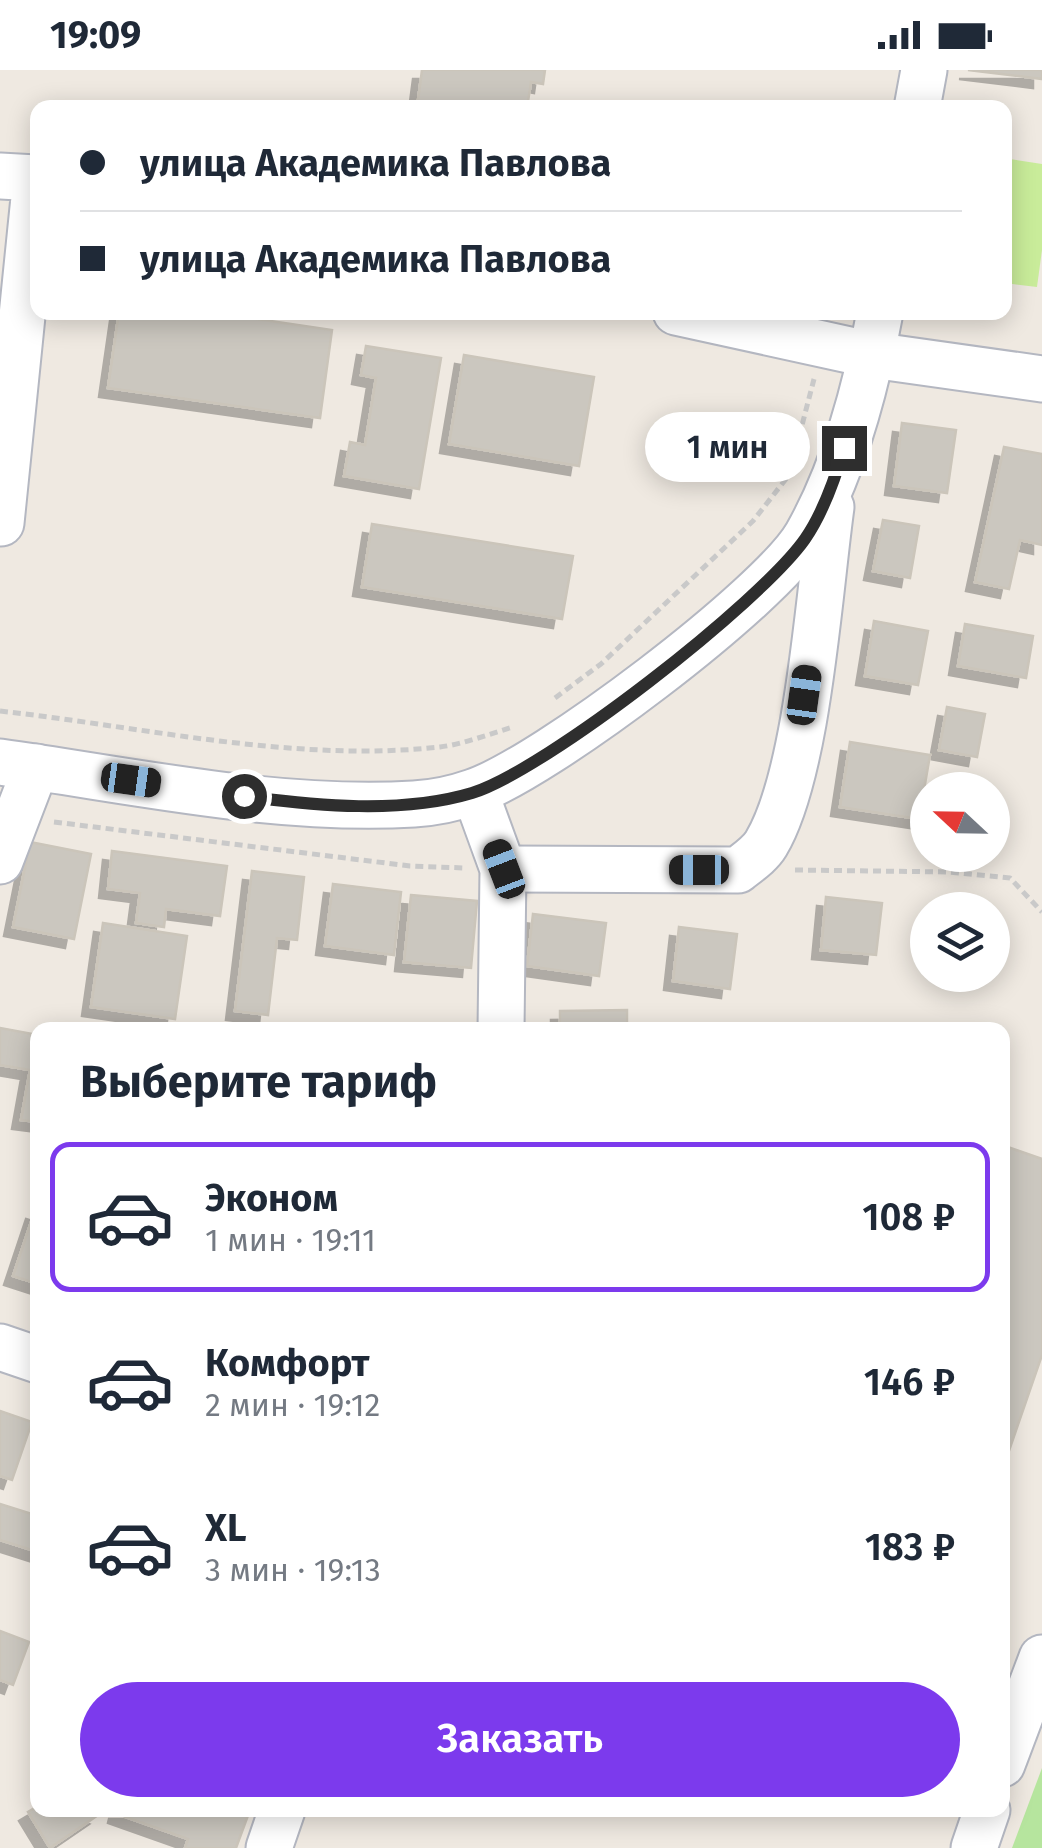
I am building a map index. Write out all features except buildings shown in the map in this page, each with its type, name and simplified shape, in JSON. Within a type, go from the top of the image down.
[{"type":"street","points":[[918,100],[924,70]]},
{"type":"street","points":[[1,523],[24,178]]},
{"type":"street","points":[[713,320],[824,344],[876,334],[1042,379]]},
{"type":"street","points":[[504,869],[738,870],[764,848],[784,806],[835,480],[876,334]]},
{"type":"street","points":[[0,860],[16,816],[18,764],[282,802],[416,804],[475,792],[551,752],[758,591],[805,539],[835,480]]},
{"type":"street","points":[[475,792],[504,869],[501,1022]]},
{"type":"street","points":[[0,1347],[30,1357]]},
{"type":"street","points":[[1012,1706],[1042,1658]]},
{"type":"street","points":[[270,1848],[280,1817]]},
{"type":"street","points":[[974,1848],[985,1817]]},
{"type":"path","points":[[545,706],[601,664],[739,534],[789,475],[824,344]]},
{"type":"path","points":[[0,711],[290,747],[356,750],[442,747],[518,726]]},
{"type":"path","points":[[16,816],[410,866],[504,869]]},
{"type":"path","points":[[738,870],[949,872],[1010,878],[1042,912]]},
{"type":"green space","points":[[1012,159],[1042,164],[1042,250],[1037,287],[1012,284]]},
{"type":"green space","points":[[1042,1768],[1042,1848],[1012,1848]]},
{"type":"route","points":[[244,796],[282,802],[416,804],[475,792],[551,752],[758,591],[805,539],[835,480],[844,448]]}]
